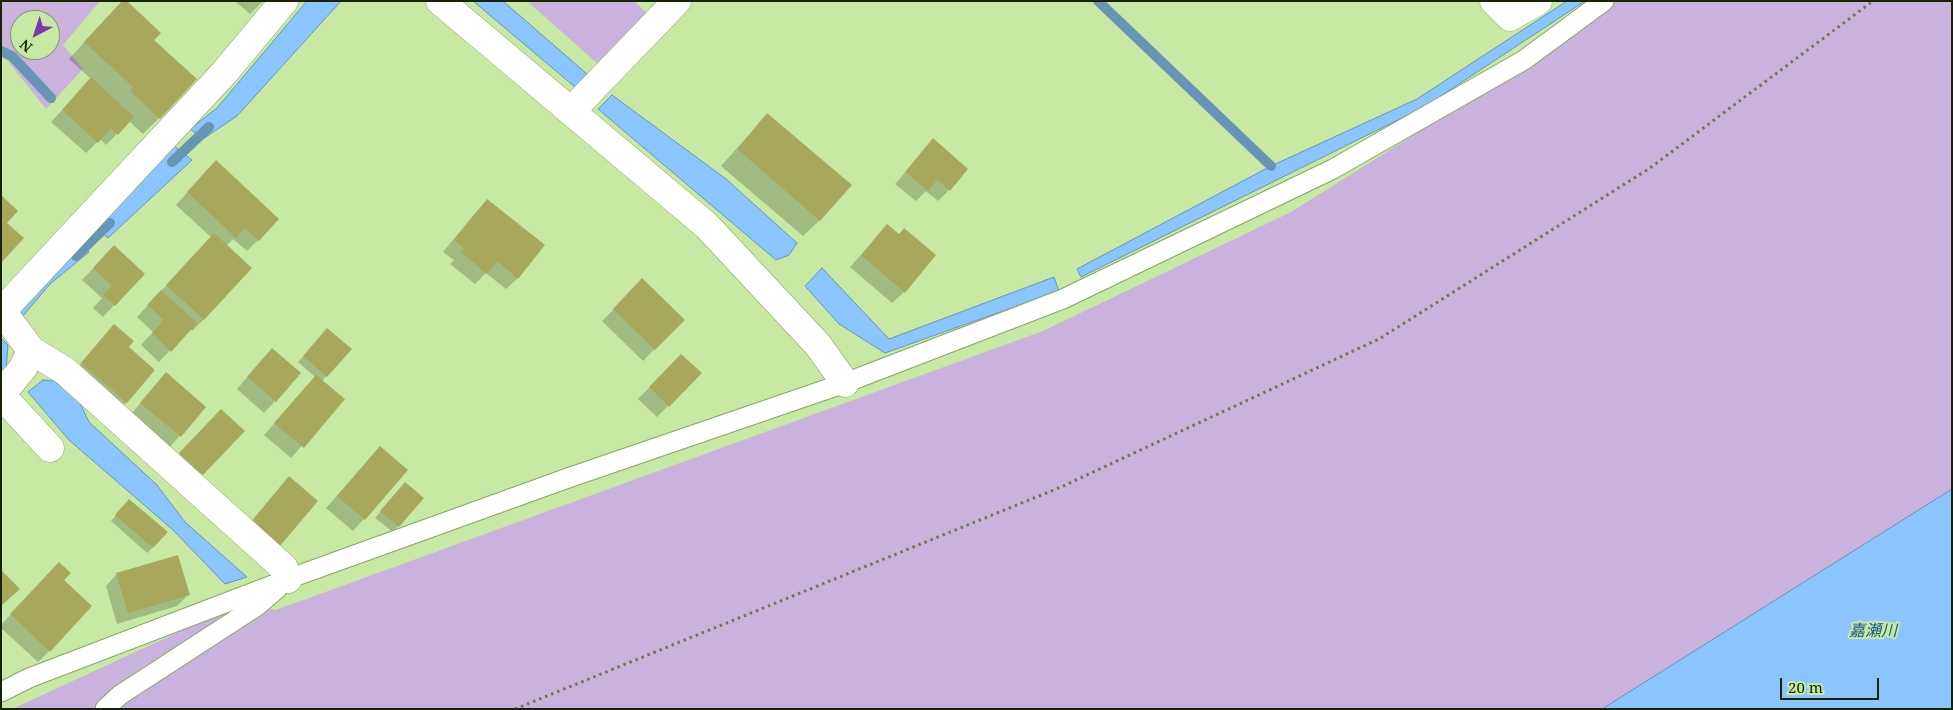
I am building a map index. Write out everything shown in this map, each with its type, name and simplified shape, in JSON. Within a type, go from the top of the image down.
[{"type":"street","points":[[284,1],[224,73],[2,311],[26,344],[65,371],[284,568],[288,578]]},
{"type":"street","points":[[440,1],[707,226],[818,345],[845,383]]},
{"type":"street","points":[[571,111],[677,1]]},
{"type":"street","points":[[1494,1],[1510,17],[1538,1]]},
{"type":"street","points":[[26,344],[23,368],[1,395],[50,448]]},
{"type":"lane","points":[[1,692],[29,678],[288,578],[568,478],[845,383],[1063,299],[1333,169],[1524,60],[1604,1]]},
{"type":"lane","points":[[105,709],[120,695],[257,606],[288,578]]},
{"type":"path","points":[[516,709],[1061,487],[1379,339],[1650,168],[1873,1]]},
{"type":"shaded area","points":[[1,1],[100,1],[63,45],[83,69],[46,109],[8,61],[1,57]]},
{"type":"shaded area","points":[[527,1],[634,1],[648,14],[599,65]]},
{"type":"shaded area","points":[[1616,1],[1952,1],[1952,489],[1602,709],[12,709],[235,606],[276,610],[1043,331],[1291,212],[1530,62]]},
{"type":"water","points":[[307,1],[341,1],[237,116],[203,139],[190,129],[217,108]]},
{"type":"water","points":[[473,1],[503,1],[587,74],[575,87]]},
{"type":"water","points":[[1567,1],[1585,1],[1424,107],[1081,277],[1077,269],[1271,166],[1417,99]]},
{"type":"water","points":[[612,95],[726,179],[797,243],[789,255],[776,260],[598,109]]},
{"type":"water","points":[[174,146],[192,160],[108,238],[95,227]]},
{"type":"water","points":[[81,242],[89,252],[50,284],[22,317],[18,306]]},
{"type":"water","points":[[822,268],[889,339],[1054,277],[1059,291],[885,353],[839,324],[805,286]]},
{"type":"water","points":[[1,338],[8,345],[6,371],[1,375]]},
{"type":"water","points":[[43,380],[54,381],[78,399],[89,422],[157,485],[185,522],[247,577],[225,584],[173,530],[69,440],[28,392]]},
{"type":"water","name":"嘉瀬川","points":[[1952,489],[1952,709],[1602,709]]},
{"type":"building","points":[[122,1],[127,1],[161,33],[154,40],[197,79],[160,119],[130,91],[133,87],[84,42]]},
{"type":"building","points":[[91,77],[134,117],[118,135],[111,128],[98,143],[62,110]]},
{"type":"building","points":[[767,113],[852,185],[820,221],[737,149]]},
{"type":"building","points":[[933,138],[968,169],[950,191],[937,180],[928,191],[905,172]]},
{"type":"building","points":[[216,160],[279,219],[259,241],[245,228],[236,238],[187,192]]},
{"type":"building","points":[[1,195],[18,211],[7,223],[24,238],[1,263]]},
{"type":"building","points":[[487,199],[545,245],[518,279],[497,261],[487,274],[461,252],[464,248],[454,240]]},
{"type":"building","points":[[887,224],[899,234],[904,228],[936,255],[905,293],[861,255]]},
{"type":"building","points":[[214,233],[252,268],[204,320],[166,285]]},
{"type":"building","points":[[114,245],[145,274],[115,306],[103,295],[112,286],[93,268]]},
{"type":"building","points":[[642,278],[685,320],[655,350],[613,309]]},
{"type":"building","points":[[161,290],[197,323],[171,352],[152,333],[164,320],[147,305]]},
{"type":"building","points":[[114,324],[134,341],[129,347],[155,370],[127,403],[81,363]]},
{"type":"building","points":[[327,328],[352,349],[327,377],[303,356]]},
{"type":"building","points":[[272,348],[301,373],[276,402],[247,377]]},
{"type":"building","points":[[681,354],[702,373],[669,407],[649,387]]},
{"type":"building","points":[[166,372],[206,407],[181,437],[140,403]]},
{"type":"building","points":[[316,375],[345,399],[304,448],[274,423]]},
{"type":"building","points":[[221,409],[245,431],[203,475],[179,453]]},
{"type":"building","points":[[380,446],[408,470],[365,520],[337,496]]},
{"type":"building","points":[[289,476],[318,501],[279,547],[250,523]]},
{"type":"building","points":[[405,482],[424,498],[399,527],[380,511]]},
{"type":"building","points":[[129,499],[168,532],[153,548],[115,515]]},
{"type":"building","points":[[178,555],[190,595],[128,613],[116,573]]},
{"type":"building","points":[[59,562],[71,573],[64,580],[92,606],[50,652],[10,614]]},
{"type":"building","points":[[1,570],[20,589],[1,606]]},
{"type":"waterway","points":[[1098,1],[1271,166]]},
{"type":"waterway","points":[[1,51],[12,56],[51,98]]},
{"type":"waterway","points":[[172,162],[209,127]]},
{"type":"waterway","points":[[76,256],[110,223]]}]
